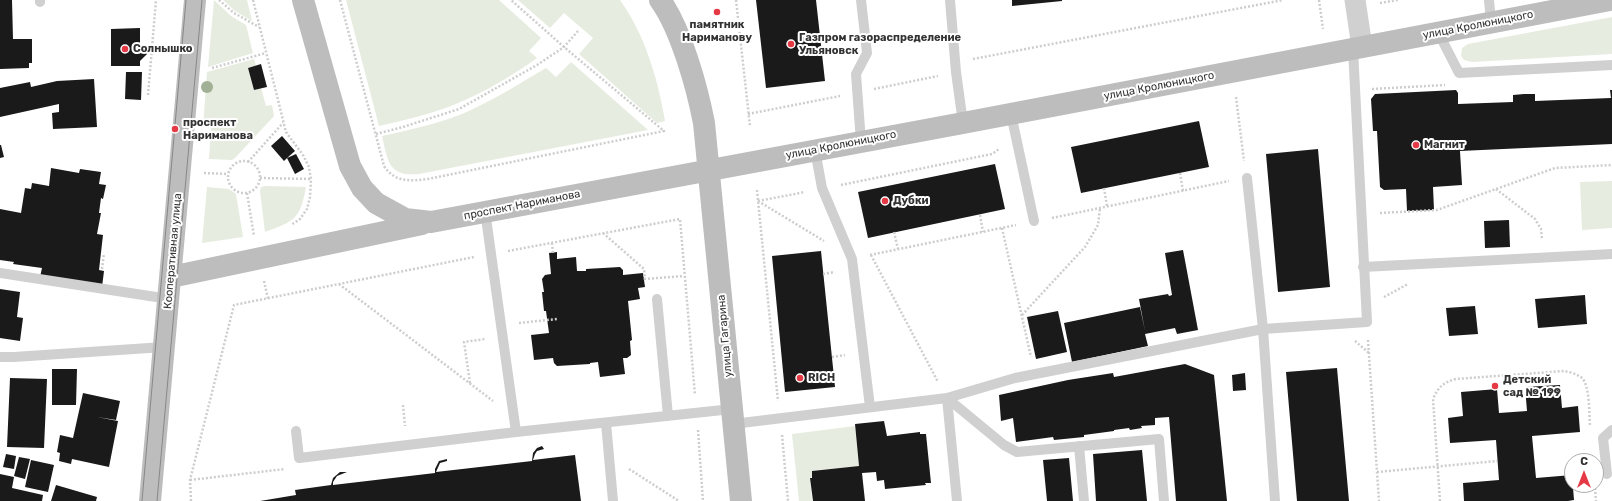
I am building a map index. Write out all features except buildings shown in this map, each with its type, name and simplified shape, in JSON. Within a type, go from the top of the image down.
[{"type":"street","name":"Кооперативная улица","points":[[150,501],[195,0]]},
{"type":"street","name":"проспект Нариманова","points":[[303,0],[350,166],[362,188],[376,203],[405,218],[432,222],[709,170]]},
{"type":"street","points":[[1355,0],[1357,48]]},
{"type":"street","name":"улица Кролюницкого","points":[[709,170],[1011,114],[1600,1]]},
{"type":"street","points":[[665,3],[679,38],[701,104],[709,170]]},
{"type":"street","name":"улица Гагарина","points":[[709,170],[741,501]]},
{"type":"street","points":[[171,277],[432,222]]},
{"type":"lane","points":[[861,142],[856,74],[867,52],[862,0]]},
{"type":"lane","points":[[950,0],[956,72],[963,123]]},
{"type":"lane","points":[[1488,0],[1491,22]]},
{"type":"lane","points":[[1438,32],[1459,73],[1612,65]]},
{"type":"lane","points":[[296,431],[299,458],[696,412],[732,416],[780,418],[947,398],[1015,378],[1262,329],[1367,322],[1363,267],[1357,48]]},
{"type":"lane","points":[[1011,114],[1034,221]]},
{"type":"lane","points":[[815,150],[822,188],[852,258],[870,407]]},
{"type":"lane","points":[[1247,178],[1262,329],[1275,501]]},
{"type":"lane","points":[[485,211],[516,432]]},
{"type":"lane","points":[[1363,267],[1612,254]]},
{"type":"lane","points":[[0,273],[169,299]]},
{"type":"lane","points":[[657,299],[668,416]]},
{"type":"lane","points":[[0,357],[164,347]]},
{"type":"lane","points":[[947,398],[1004,445],[1017,452],[1159,439],[1164,501]]},
{"type":"lane","points":[[947,398],[957,501]]},
{"type":"lane","points":[[606,423],[613,501]]},
{"type":"lane","points":[[1607,474],[1603,438],[1612,430]]},
{"type":"lane","points":[[1079,446],[1084,501]]},
{"type":"path","points":[[148,95],[156,0]]},
{"type":"path","points":[[219,0],[234,13],[260,28]]},
{"type":"path","points":[[253,0],[283,123],[286,132],[303,155],[309,167],[311,178],[310,197],[307,210],[300,219],[290,226]]},
{"type":"path","points":[[340,0],[384,166],[391,175],[405,181],[428,178],[664,131],[564,47],[511,0]]},
{"type":"path","points":[[736,0],[750,126]]},
{"type":"path","points":[[969,60],[1283,0]]},
{"type":"path","points":[[715,28],[739,26]]},
{"type":"path","points":[[376,134],[459,109],[531,69],[564,47],[578,31]]},
{"type":"path","points":[[210,69],[266,52]]},
{"type":"path","points":[[1228,98],[1244,95]]},
{"type":"path","points":[[758,201],[852,258],[1247,178],[1236,97]]},
{"type":"path","points":[[248,162],[283,123]]},
{"type":"path","points":[[758,201],[992,154],[1016,139]]},
{"type":"path","points":[[238,162],[248,162],[257,168],[260,178],[256,188],[247,193],[242,193],[232,189],[229,185],[228,174],[233,165],[238,162]]},
{"type":"path","points":[[1362,214],[1437,210],[1555,168],[1612,165]]},
{"type":"path","points":[[203,180],[204,172],[228,174]]},
{"type":"path","points":[[1180,173],[1183,191]]},
{"type":"path","points":[[260,178],[311,178]]},
{"type":"path","points":[[1104,188],[1108,206]]},
{"type":"path","points":[[1496,189],[1535,219],[1541,229],[1545,258]]},
{"type":"path","points":[[757,190],[788,501]]},
{"type":"path","points":[[1022,315],[1085,247],[1098,225],[1100,208]]},
{"type":"path","points":[[980,215],[983,232]]},
{"type":"path","points":[[680,219],[703,501]]},
{"type":"path","points":[[1002,228],[1035,375]]},
{"type":"path","points":[[894,232],[898,249]]},
{"type":"path","points":[[603,233],[644,269],[644,280],[684,276]]},
{"type":"path","points":[[254,239],[260,237]]},
{"type":"path","points":[[552,243],[553,253]]},
{"type":"path","points":[[102,269],[104,253]]},
{"type":"path","points":[[870,255],[947,398]]},
{"type":"path","points":[[192,501],[190,480],[234,305],[339,284],[493,401],[511,399]]},
{"type":"path","points":[[512,324],[557,319]]},
{"type":"path","points":[[1367,322],[1379,501]]},
{"type":"path","points":[[470,384],[464,342],[502,337]]},
{"type":"path","points":[[1440,501],[1433,399],[1440,386],[1447,382],[1456,379],[1564,371],[1575,374],[1583,379],[1587,387],[1591,432]]},
{"type":"path","points":[[609,457],[679,501]]},
{"type":"path","points":[[1377,472],[1497,461]]},
{"type":"shaded area","points":[[214,0],[231,16],[246,25],[253,53],[208,67]]},
{"type":"shaded area","points":[[223,0],[247,0],[252,21],[235,11]]},
{"type":"shaded area","points":[[346,0],[499,0],[541,38],[529,51],[537,58],[498,83],[447,108],[379,126]]},
{"type":"shaded area","points":[[518,0],[620,0],[637,28],[649,58],[659,89],[665,121],[657,123],[579,54],[593,38],[564,13],[550,28]]},
{"type":"shaded area","points":[[1612,17],[1612,54],[1472,62],[1464,60],[1461,56],[1462,48],[1468,44]]},
{"type":"shaded area","points":[[254,59],[256,66],[248,68],[254,90],[261,88],[266,106],[272,105],[274,116],[232,160],[209,159],[211,128],[203,127],[207,72]]},
{"type":"shaded area","points":[[571,62],[648,130],[419,174],[401,173],[391,166],[382,136],[452,118],[495,98],[546,68],[556,77]]},
{"type":"shaded area","points":[[1612,181],[1612,228],[1582,230],[1580,182]]},
{"type":"shaded area","points":[[207,187],[229,189],[236,194],[243,237],[202,243]]},
{"type":"shaded area","points":[[261,187],[306,187],[301,206],[294,217],[283,225],[265,232],[260,191]]},
{"type":"shaded area","points":[[855,426],[859,466],[812,471],[812,477],[810,478],[812,501],[799,501],[792,434]]},
{"type":"tram line","points":[[142,501],[186,0]]},
{"type":"tram line","points":[[157,501],[202,0]]},
{"type":"place","name":"памятник Нариманову","points":[[717,12]]},
{"type":"place","name":"Газпром газораспределение Ульяновск","points":[[791,44]]},
{"type":"place","name":"Солнышко","points":[[125,49]]},
{"type":"place","name":"проспект Нариманова","points":[[175,129]]},
{"type":"place","name":"Магнит","points":[[1416,145]]},
{"type":"place","name":"Дубки","points":[[885,201]]},
{"type":"place","name":"RICH","points":[[800,378]]},
{"type":"place","name":"Детский сад № 199","points":[[1495,386]]}]
